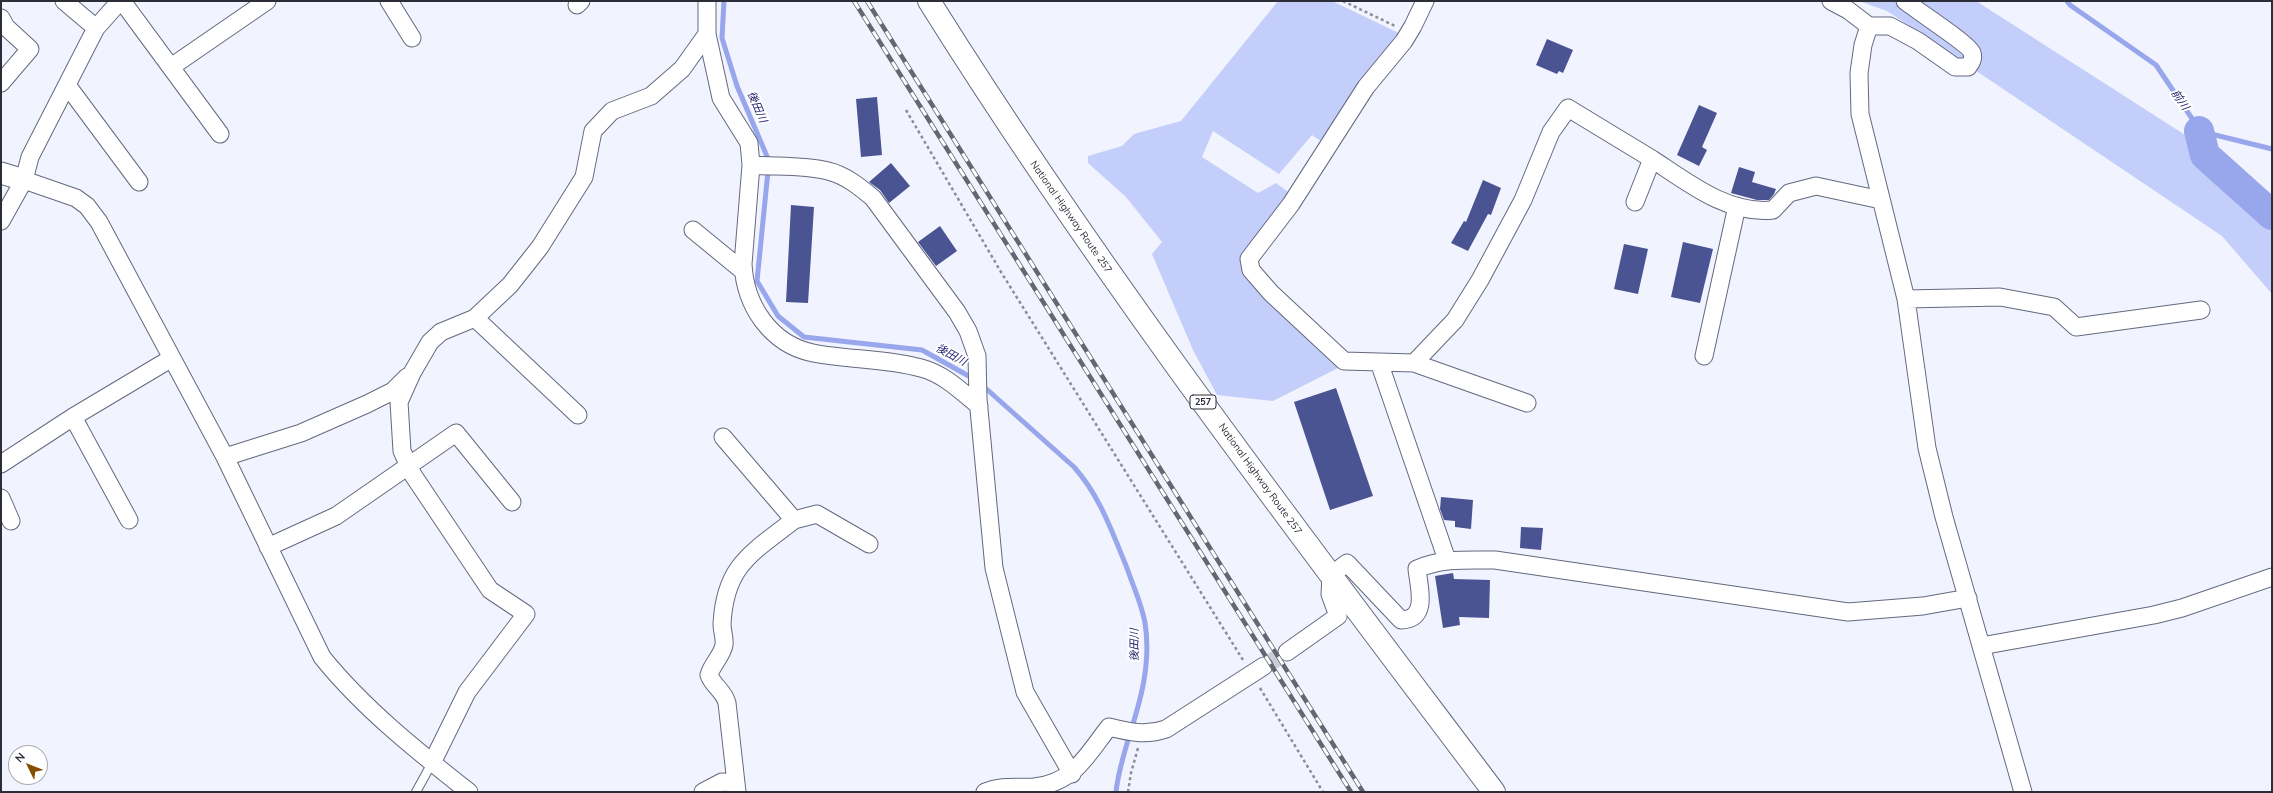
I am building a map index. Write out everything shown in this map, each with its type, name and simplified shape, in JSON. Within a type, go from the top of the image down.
[{"type":"highway","name":"National Highway Route 257","points":[[929,1],[1006,124],[1143,320],[1331,575],[1494,792]]},
{"type":"street","points":[[64,1],[96,28]]},
{"type":"street","points":[[1,221],[24,180],[30,157],[96,28],[121,1],[220,134]]},
{"type":"street","points":[[171,67],[268,1]]},
{"type":"street","points":[[389,1],[412,38]]},
{"type":"street","points":[[707,1],[707,34],[721,98],[749,143],[754,165],[743,271],[748,297],[756,313],[770,330],[789,343],[812,353],[922,368],[945,378],[979,403]]},
{"type":"street","points":[[1425,1],[1409,32],[1366,87],[1291,204],[1249,259],[1251,270],[1271,293],[1344,362],[1414,363],[1527,403]]},
{"type":"street","points":[[1831,1],[1848,10],[1869,26],[1890,26],[1918,41],[1955,67],[1968,67],[1972,60],[1972,52],[1968,45],[1934,23],[1905,1]]},
{"type":"street","points":[[1,18],[6,27],[30,49],[1,83]]},
{"type":"street","points":[[1869,26],[1863,45],[1859,73],[1860,114],[1880,200],[1906,299],[1927,448],[1981,646],[2023,792]]},
{"type":"street","points":[[432,763],[467,692],[526,614],[490,590],[408,465],[402,451],[399,402],[412,372],[430,342],[441,332],[475,318],[510,285],[531,258],[584,177],[594,131],[612,111],[651,96],[682,69],[707,34]]},
{"type":"street","points":[[67,85],[139,182]]},
{"type":"street","points":[[1414,363],[1454,320],[1480,280],[1523,200],[1550,132],[1568,108],[1652,158],[1719,201],[1737,206],[1773,210],[1789,193],[1816,186],[1880,200]]},
{"type":"street","points":[[1635,202],[1652,158]]},
{"type":"street","points":[[754,165],[827,171],[849,180],[873,198],[957,312],[968,331],[977,356],[976,364],[979,403],[994,568],[1025,692],[1072,774]]},
{"type":"street","points":[[1,173],[76,198],[87,206],[99,222],[225,457],[322,657],[344,684],[432,763],[469,792]]},
{"type":"street","points":[[1704,356],[1737,206]]},
{"type":"street","points":[[693,230],[743,271]]},
{"type":"street","points":[[1906,299],[2000,297],[2054,307],[2076,327],[2201,310]]},
{"type":"street","points":[[475,318],[578,415]]},
{"type":"street","points":[[1,464],[73,417],[172,358]]},
{"type":"street","points":[[1378,362],[1447,560]]},
{"type":"street","points":[[225,457],[300,434],[367,404],[392,392],[412,372]]},
{"type":"street","points":[[73,417],[129,520]]},
{"type":"street","points":[[268,547],[336,516],[456,433],[512,502]]},
{"type":"street","points":[[723,437],[794,520]]},
{"type":"street","points":[[1,498],[11,521]]},
{"type":"street","points":[[703,792],[722,782],[737,787],[727,703],[724,694],[714,686],[709,675],[711,667],[724,646],[722,625],[726,600],[737,569],[749,555],[794,520],[817,514],[869,544]]},
{"type":"street","points":[[1287,652],[1338,616],[1330,594],[1331,575],[1347,563],[1401,620],[1410,619],[1416,616],[1421,607],[1417,569],[1427,564],[1447,560],[1494,560],[1848,612],[1923,606],[1968,598]]},
{"type":"street","points":[[1981,646],[2154,615],[2182,608],[2272,577]]},
{"type":"street","points":[[986,792],[1007,787],[1048,785],[1072,774],[1109,727],[1143,734],[1153,734],[1166,729],[1258,670]]},
{"type":"lane","points":[[416,792],[432,763]]},
{"type":"path","points":[[1344,1],[1409,32]]},
{"type":"path","points":[[906,110],[1001,272],[1258,670],[1323,792]]},
{"type":"path","points":[[1128,792],[1131,772],[1143,734]]},
{"type":"shaded area","points":[[1278,1],[1332,1],[1403,35],[1324,143],[1312,135],[1279,174],[1213,131],[1202,157],[1258,193],[1276,183],[1291,194],[1243,267],[1344,365],[1273,401],[1217,395],[1193,350],[1152,254],[1162,242],[1126,197],[1088,163],[1088,156],[1122,146],[1134,134],[1181,121]]},
{"type":"shaded area","points":[[1859,1],[1976,1],[2232,165],[2272,207],[2272,294],[2222,236],[1887,11]]},
{"type":"building","points":[[1547,39],[1573,50],[1563,73],[1559,71],[1557,74],[1536,65]]},
{"type":"building","points":[[877,97],[882,155],[861,157],[856,99]]},
{"type":"building","points":[[1699,105],[1717,113],[1702,147],[1707,150],[1699,166],[1677,155]]},
{"type":"building","points":[[891,163],[910,186],[889,203],[880,190],[869,182]]},
{"type":"building","points":[[1739,167],[1755,172],[1752,182],[1776,189],[1769,200],[1757,200],[1731,193]]},
{"type":"building","points":[[1483,180],[1501,188],[1491,215],[1488,214],[1468,251],[1451,243],[1464,221],[1466,222]]},
{"type":"building","points":[[791,205],[814,207],[808,303],[786,302]]},
{"type":"building","points":[[940,226],[957,251],[936,266],[918,242]]},
{"type":"building","points":[[1683,242],[1713,249],[1700,303],[1671,297]]},
{"type":"building","points":[[1624,244],[1648,249],[1638,294],[1614,289]]},
{"type":"building","points":[[1336,388],[1373,496],[1330,510],[1294,402]]},
{"type":"building","points":[[1441,497],[1473,500],[1471,529],[1455,527],[1455,521],[1444,520],[1440,509]]},
{"type":"building","points":[[1521,527],[1543,528],[1541,550],[1520,548]]},
{"type":"building","points":[[1453,573],[1454,579],[1490,580],[1489,618],[1459,617],[1460,625],[1443,628],[1435,576]]},
{"type":"waterway","name":"後田川","points":[[724,1],[722,38],[737,86],[769,161],[757,281],[778,316],[804,337],[922,350],[974,379]]},
{"type":"waterway","name":"前川","points":[[2067,1],[2070,5],[2156,65],[2199,131],[2272,149]]},
{"type":"waterway","name":"前川","points":[[2199,131],[2205,155],[2272,215]]},
{"type":"waterway","name":"後田川","points":[[982,385],[1074,467],[1083,478],[1105,515],[1140,602],[1147,637],[1145,673],[1138,708],[1121,764],[1116,792]]},
{"type":"tunnel","points":[[1264,666],[1287,652]]},
{"type":"railway","points":[[854,1],[1351,792]]},
{"type":"railway","points":[[867,1],[1363,792]]}]
